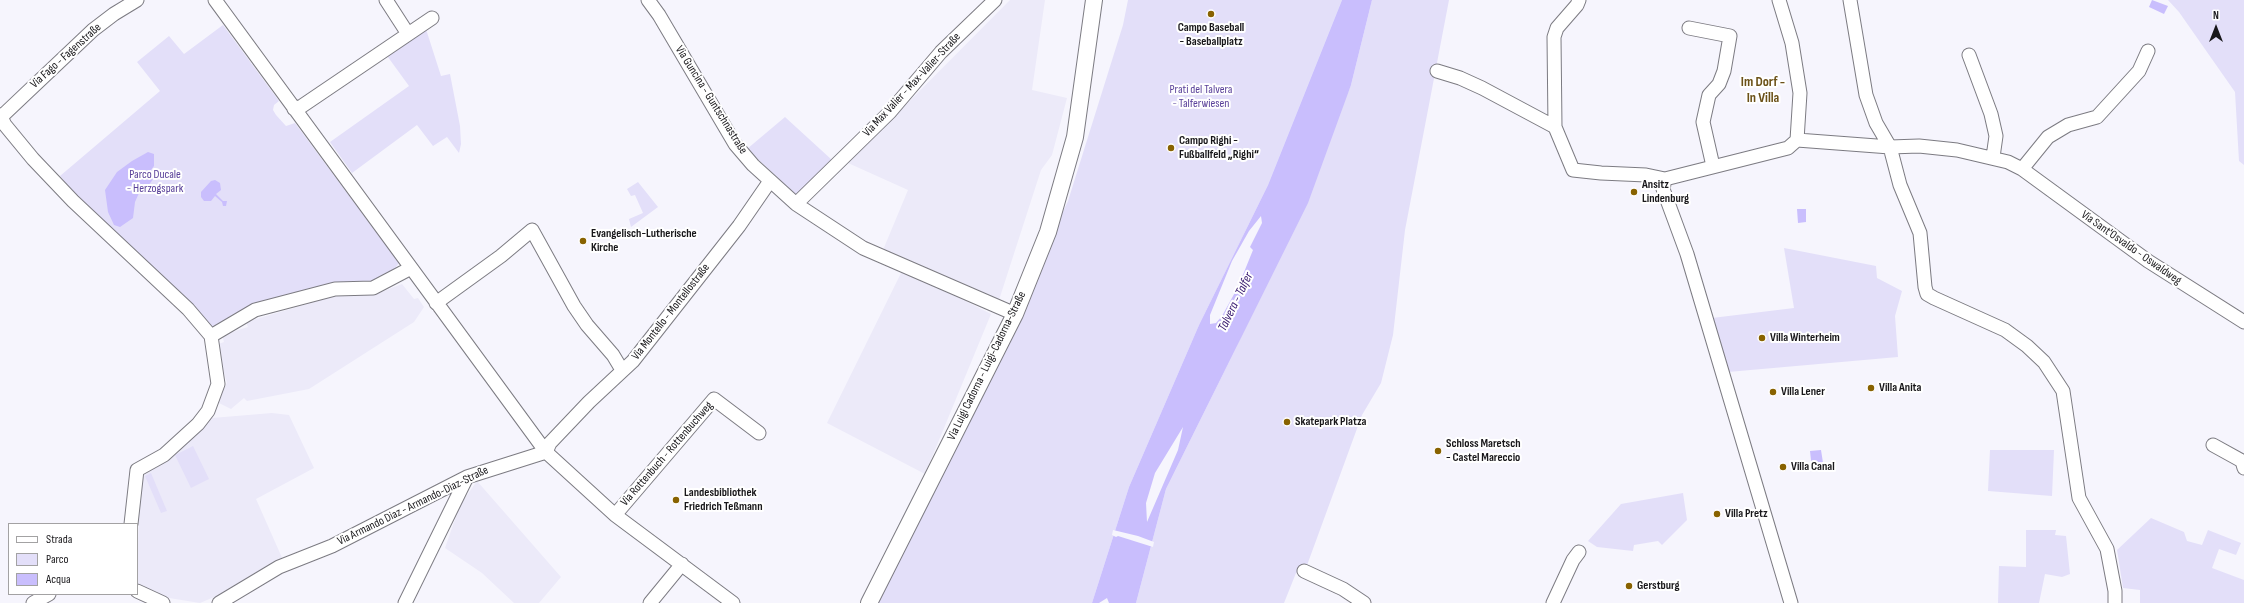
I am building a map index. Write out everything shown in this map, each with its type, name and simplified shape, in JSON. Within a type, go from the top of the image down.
[{"type":"main road","name":"Via Luigi Cadorna - Luigi-Cadorna-Straße","points":[[869,603],[1015,314],[1048,232],[1075,137],[1094,0]]},
{"type":"street","name":"Via Fago - Fagenstraße","points":[[0,116],[93,30],[114,14],[137,0]]},
{"type":"street","points":[[215,0],[546,452],[615,515],[733,603]]},
{"type":"street","points":[[386,0],[408,34]]},
{"type":"street","name":"Via Guncina - Guntschnastraße","points":[[648,0],[660,15],[735,144],[753,165],[796,204],[863,248],[1015,314]]},
{"type":"street","name":"Via Max Valier - Max-Valier-Straße","points":[[796,204],[890,112],[941,52],[995,0]]},
{"type":"street","points":[[1579,0],[1578,5],[1557,28],[1554,37],[1554,127],[1574,170],[1646,175],[1664,179],[1788,148],[1797,140],[1800,93],[1792,43],[1779,0]]},
{"type":"street","points":[[1850,0],[1866,95],[1876,123],[1890,147],[1900,185],[1920,233],[1927,294],[2004,330],[2028,346],[2044,362],[2063,391],[2079,498],[2108,549],[2115,591],[2114,603]]},
{"type":"street","points":[[294,109],[302,106],[432,18]]},
{"type":"street","points":[[1689,28],[1730,36],[1724,71],[1719,84],[1709,95],[1703,122],[1714,166]]},
{"type":"street","points":[[2022,169],[2048,138],[2068,125],[2097,117],[2139,71],[2148,50]]},
{"type":"street","points":[[1969,55],[1995,129],[1996,136],[1993,157]]},
{"type":"street","points":[[1436,71],[1460,78],[1482,88],[1554,127]]},
{"type":"street","points":[[0,116],[5,125],[33,159],[73,201],[188,309],[211,336],[218,384],[208,411],[198,424],[164,455],[138,470],[131,523]]},
{"type":"street","name":"Via Sant'Osvaldo - Oswaldweg","points":[[1797,140],[1890,147],[1919,146],[1993,157],[2022,169],[2109,234],[2244,322]]},
{"type":"street","points":[[1664,179],[1663,189],[1666,200],[1687,254],[1791,603]]},
{"type":"street","name":"Via Montello - Montellostraße","points":[[546,452],[553,439],[632,361],[675,309],[739,226],[770,181]]},
{"type":"street","points":[[436,302],[502,256],[532,230],[574,306],[587,326],[613,355],[622,370]]},
{"type":"street","points":[[211,336],[256,310],[335,289],[373,288],[411,268]]},
{"type":"street","name":"Via Rottenbuch - Rottenbuchweg","points":[[615,515],[714,399],[759,433]]},
{"type":"street","points":[[2213,445],[2242,460],[2244,468]]},
{"type":"street","name":"Via Armando Diaz - Armando-Diaz-Straße","points":[[219,603],[279,568],[332,546],[467,477],[546,452]]},
{"type":"street","points":[[405,603],[467,477]]},
{"type":"street","points":[[1553,603],[1573,560],[1579,552]]},
{"type":"street","points":[[650,603],[682,564]]},
{"type":"street","points":[[1304,570],[1343,589],[1364,603]]},
{"type":"street","points":[[138,591],[163,603]]},
{"type":"street","points":[[32,603],[47,595]]},
{"type":"shaded area","points":[[1010,0],[1045,0],[1032,90],[1067,98],[1052,155],[1041,170],[999,300],[883,250],[908,190],[848,163]]},
{"type":"shaded area","points":[[903,269],[991,314],[925,474],[827,423]]},
{"type":"shaded area","points":[[402,284],[414,299],[418,298],[424,307],[414,322],[309,389],[247,401],[244,398],[231,409],[217,402],[227,383],[216,345],[224,342],[222,335],[248,327],[246,322],[338,295],[373,295]]},
{"type":"shaded area","points":[[272,413],[289,415],[314,468],[256,499],[283,560],[235,588],[200,603],[163,597],[138,584],[140,472],[212,418]]},
{"type":"shaded area","points":[[477,481],[561,577],[539,603],[514,603],[482,573],[445,548],[460,505]]},
{"type":"green space","name":"Prati del Talvera - Talferwiesen","points":[[1128,0],[1342,0],[1268,185],[1199,325],[1129,487],[1092,603],[878,603],[1068,201],[1123,25]]},
{"type":"green space","points":[[1372,0],[1449,0],[1405,230],[1393,335],[1381,383],[1362,415],[1306,568],[1296,573],[1284,603],[1136,603],[1166,489],[1236,348],[1351,85]]},
{"type":"green space","points":[[2168,0],[2244,0],[2244,165],[2239,161],[2235,92],[2179,12]]},
{"type":"green space","name":"Parco Ducale - Herzogspark","points":[[223,25],[279,101],[274,105],[273,110],[276,115],[286,126],[295,123],[399,263],[393,271],[370,283],[325,285],[258,303],[212,330],[85,206],[60,176],[160,91],[137,62],[169,36],[184,54]]},
{"type":"green space","points":[[425,26],[441,76],[450,74],[460,126],[461,144],[459,153],[447,137],[433,146],[417,125],[352,173],[330,142],[409,86],[385,53]]},
{"type":"green space","points":[[785,117],[832,160],[794,199],[776,179],[777,177],[747,149]]},
{"type":"green space","points":[[638,182],[658,207],[631,227],[629,219],[643,213],[635,195],[631,196],[627,189]]},
{"type":"green space","points":[[1784,248],[1876,266],[1877,278],[1902,291],[1895,316],[1898,357],[1728,372],[1712,318],[1794,308]]},
{"type":"green space","points":[[193,446],[209,479],[191,488],[175,455]]},
{"type":"green space","points":[[1990,450],[2054,450],[2052,496],[1988,491]]},
{"type":"green space","points":[[151,473],[167,511],[161,513],[145,476]]},
{"type":"green space","points":[[1683,493],[1687,520],[1662,545],[1658,541],[1634,545],[1633,551],[1597,547],[1588,541],[1621,504]]},
{"type":"green space","points":[[2151,518],[2184,532],[2187,541],[2202,545],[2208,530],[2241,543],[2236,555],[2219,549],[2212,568],[2244,580],[2244,603],[2140,603],[2140,590],[2123,588],[2117,550]]},
{"type":"green space","points":[[2026,530],[2056,530],[2055,535],[2066,536],[2070,574],[2062,577],[2045,574],[2039,603],[1998,603],[1999,566],[2026,567]]},
{"type":"water","name":"Talvera - Talfer","points":[[1342,0],[1372,0],[1351,85],[1308,203],[1166,489],[1136,603],[1109,603],[1107,598],[1099,603],[1092,603],[1129,487],[1199,325],[1268,185]],"holes":[[[1261,216],[1262,223],[1250,247],[1253,250],[1238,287],[1222,316],[1216,323],[1210,324],[1210,315],[1232,261],[1249,231]],[[1183,427],[1178,450],[1147,522],[1146,503],[1155,473]]]},
{"type":"water","points":[[2152,0],[2168,6],[2164,14],[2149,7]]},
{"type":"water","points":[[148,152],[154,154],[154,166],[151,170],[154,178],[148,186],[139,193],[135,202],[133,218],[120,227],[114,225],[108,212],[105,190],[117,172]]},
{"type":"water","points":[[215,180],[220,183],[221,190],[216,194],[223,201],[227,201],[226,206],[223,206],[222,202],[215,196],[211,201],[204,201],[201,197],[201,192],[211,181]]},
{"type":"water","points":[[1797,209],[1806,209],[1806,222],[1798,223]]},
{"type":"water","points":[[1821,450],[1824,469],[1812,470],[1810,451]]},
{"type":"pier","points":[[1113,530],[1138,536],[1154,542],[1153,547],[1118,536],[1116,537],[1112,535]]},
{"type":"place","name":"Campo Baseball - Baseballplatz","points":[[1211,14]]},
{"type":"place","name":"Campo Righi - Fußballfeld „Righi“","points":[[1171,148]]},
{"type":"place","name":"Ansitz Lindenburg","points":[[1634,192]]},
{"type":"place","name":"Evangelisch-Lutherische Kirche","points":[[583,241]]},
{"type":"place","name":"Villa Winterheim","points":[[1762,338]]},
{"type":"place","name":"Villa Anita","points":[[1871,388]]},
{"type":"place","name":"Villa Lener","points":[[1773,392]]},
{"type":"place","name":"Skatepark Platza","points":[[1287,422]]},
{"type":"place","name":"Schloss Maretsch - Castel Mareccio","points":[[1438,451]]},
{"type":"place","name":"Villa Canal","points":[[1783,467]]},
{"type":"place","name":"Landesbibliothek Friedrich Teßmann","points":[[676,500]]},
{"type":"place","name":"Villa Pretz","points":[[1717,514]]},
{"type":"place","name":"Gerstburg","points":[[1629,586]]},
{"type":"district","name":"Im Dorf - In Villa","points":[[1763,90]]}]
